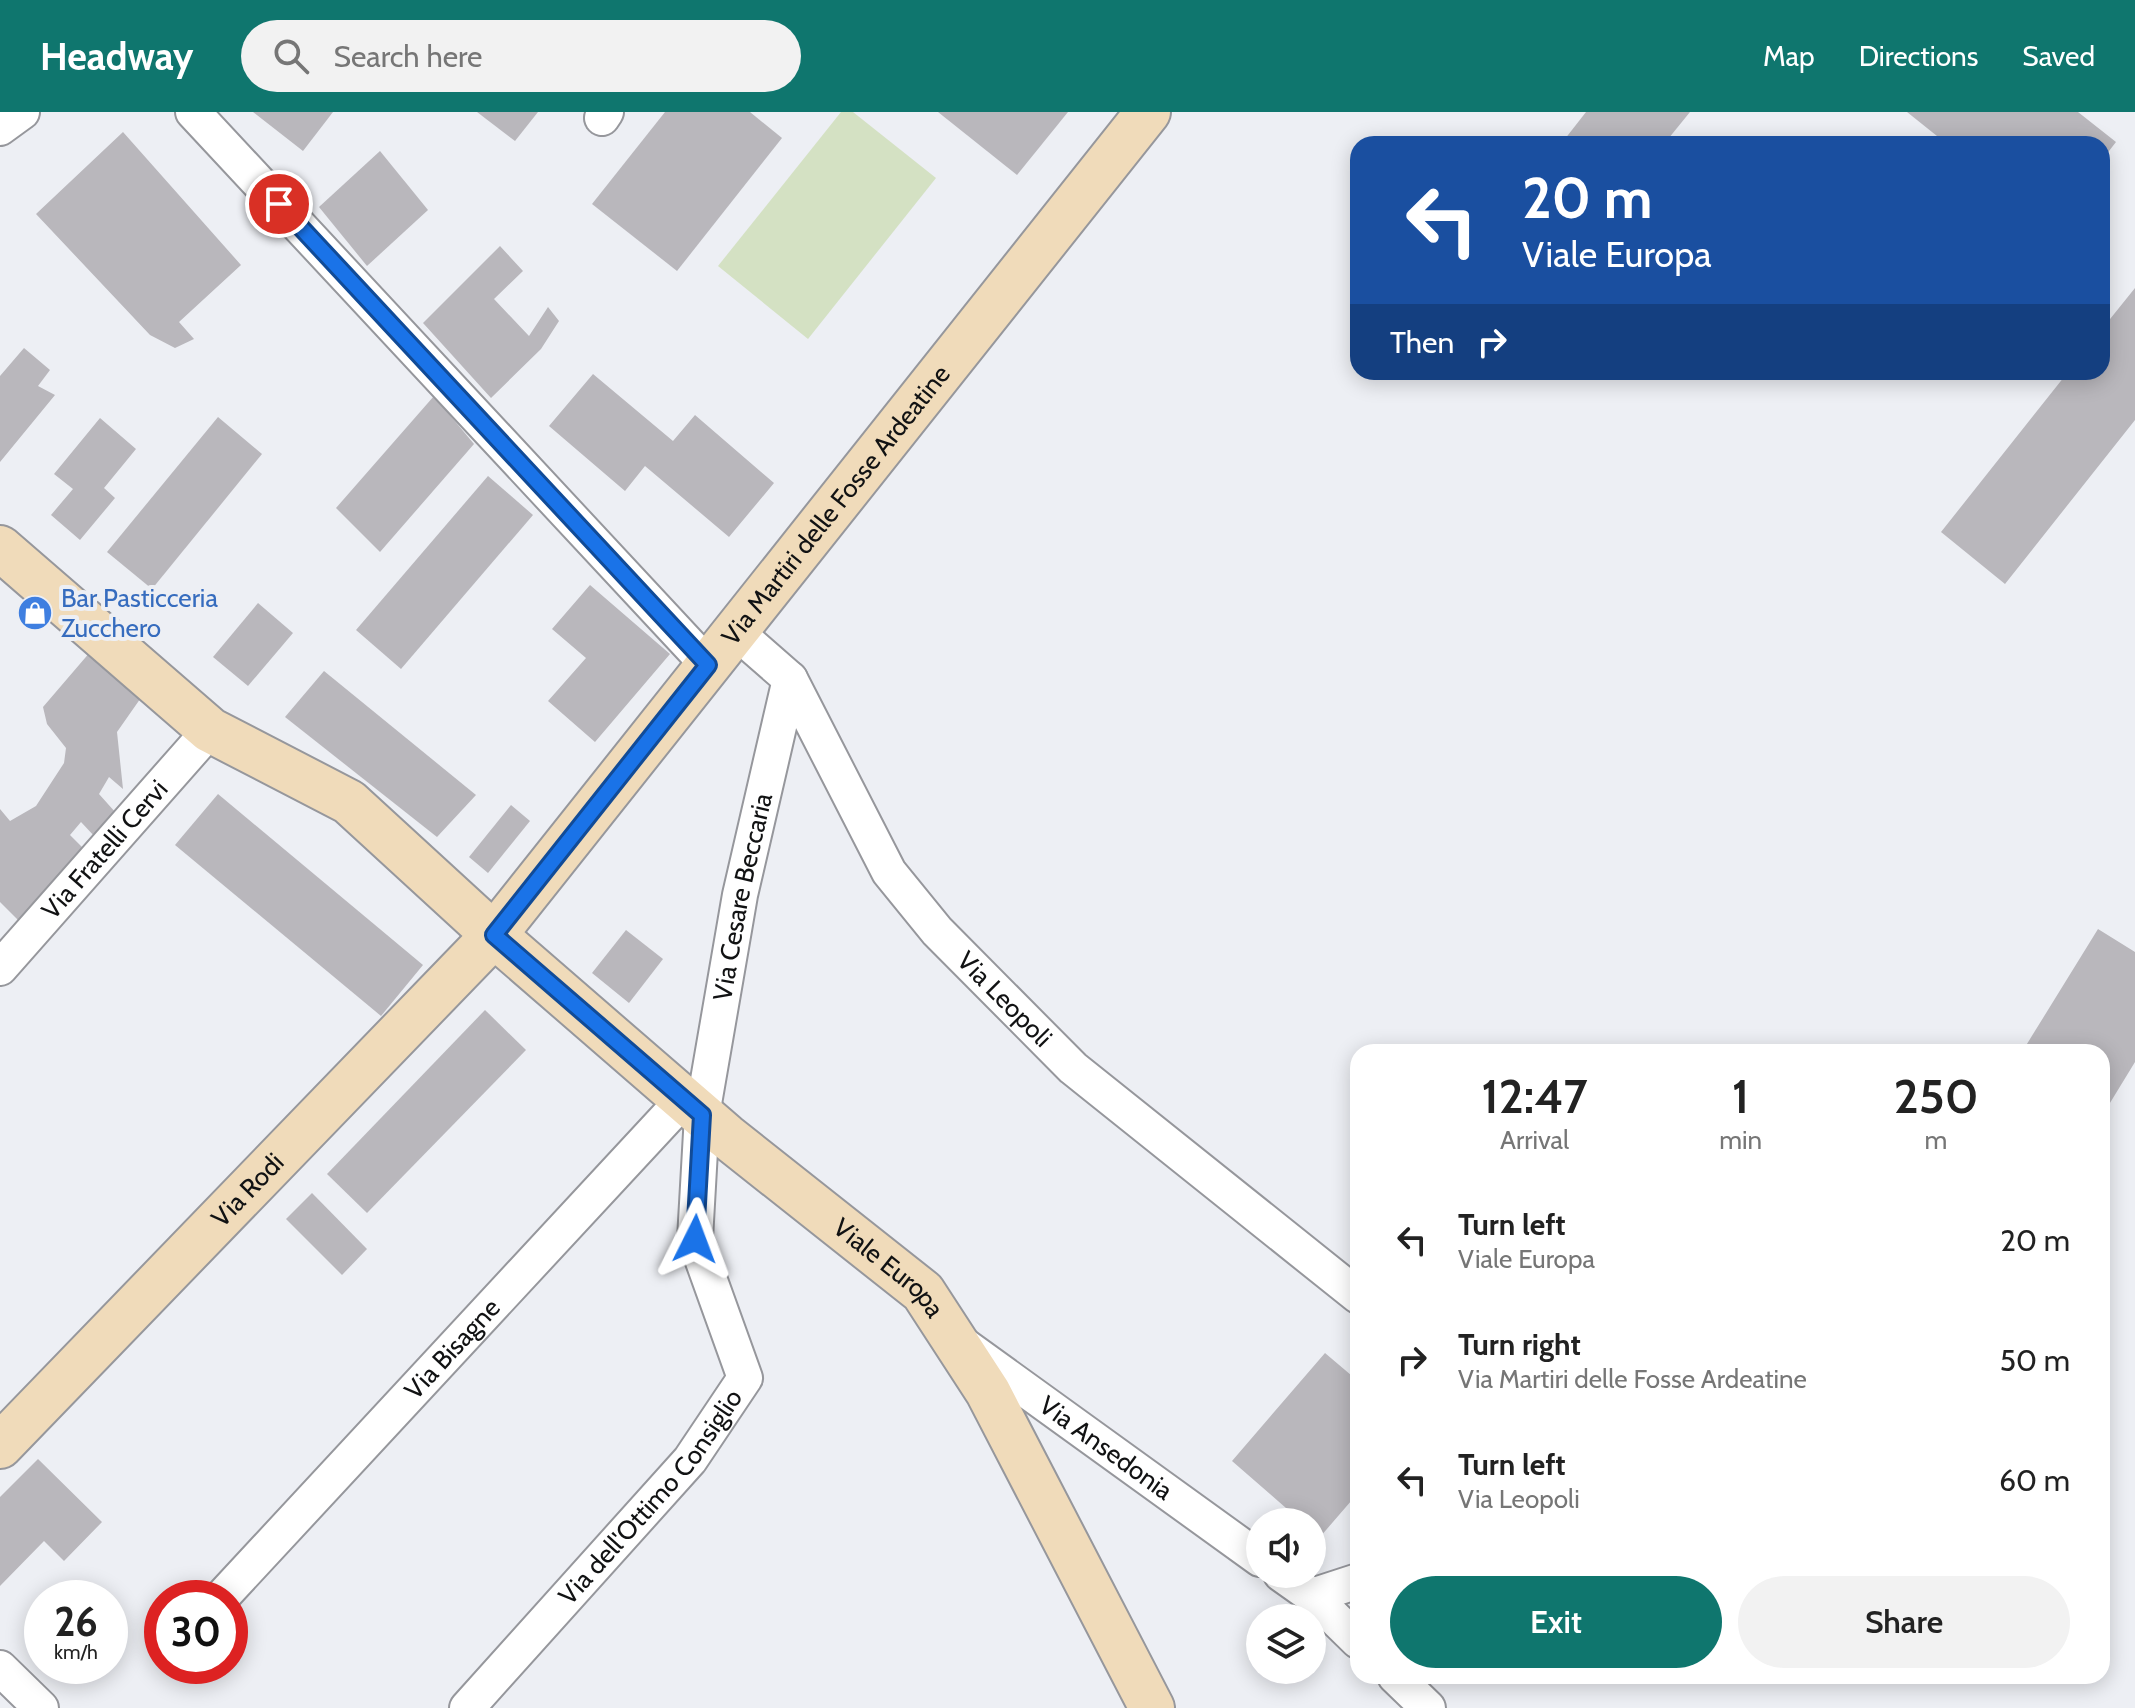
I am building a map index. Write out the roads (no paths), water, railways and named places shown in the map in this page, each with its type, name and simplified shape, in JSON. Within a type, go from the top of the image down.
[{"type":"street","points":[[0,128],[22,112]]},
{"type":"street","points":[[193,112],[708,665]]},
{"type":"street","name":"Via Martiri delle Fosse Ardeatine","points":[[494,935],[1148,112]]},
{"type":"street","name":"Viale Europa","points":[[0,548],[210,730],[349,802],[494,935],[693,1107],[923,1292],[988,1392],[1152,1708]]},
{"type":"street","name":"Via Leopoli","points":[[735,631],[790,679],[889,872],[937,931],[1073,1068],[1350,1290]]},
{"type":"street","name":"Via Cesare Beccaria","points":[[693,1107],[790,679]]},
{"type":"street","name":"Via Fratelli Cervi","points":[[0,968],[210,730]]},
{"type":"street","name":"Via Rodi","points":[[0,1446],[494,935]]},
{"type":"street","name":"Via Bisagne","points":[[238,1580],[693,1107]]},
{"type":"street","name":"Via dell'Ottimo Consiglio","points":[[467,1708],[690,1460],[745,1378],[695,1239],[693,1107]]},
{"type":"street","name":"Via Ansedonia","points":[[952,1337],[1246,1549]]},
{"type":"street","points":[[1312,1596],[1350,1584]]},
{"type":"street","points":[[1301,1588],[1350,1633]]},
{"type":"street","points":[[0,1668],[41,1708]]},
{"type":"street","points":[[1403,1684],[1428,1708]]},
{"type":"place","name":"Bar Pasticceria Zucchero","points":[[35,613]]}]
